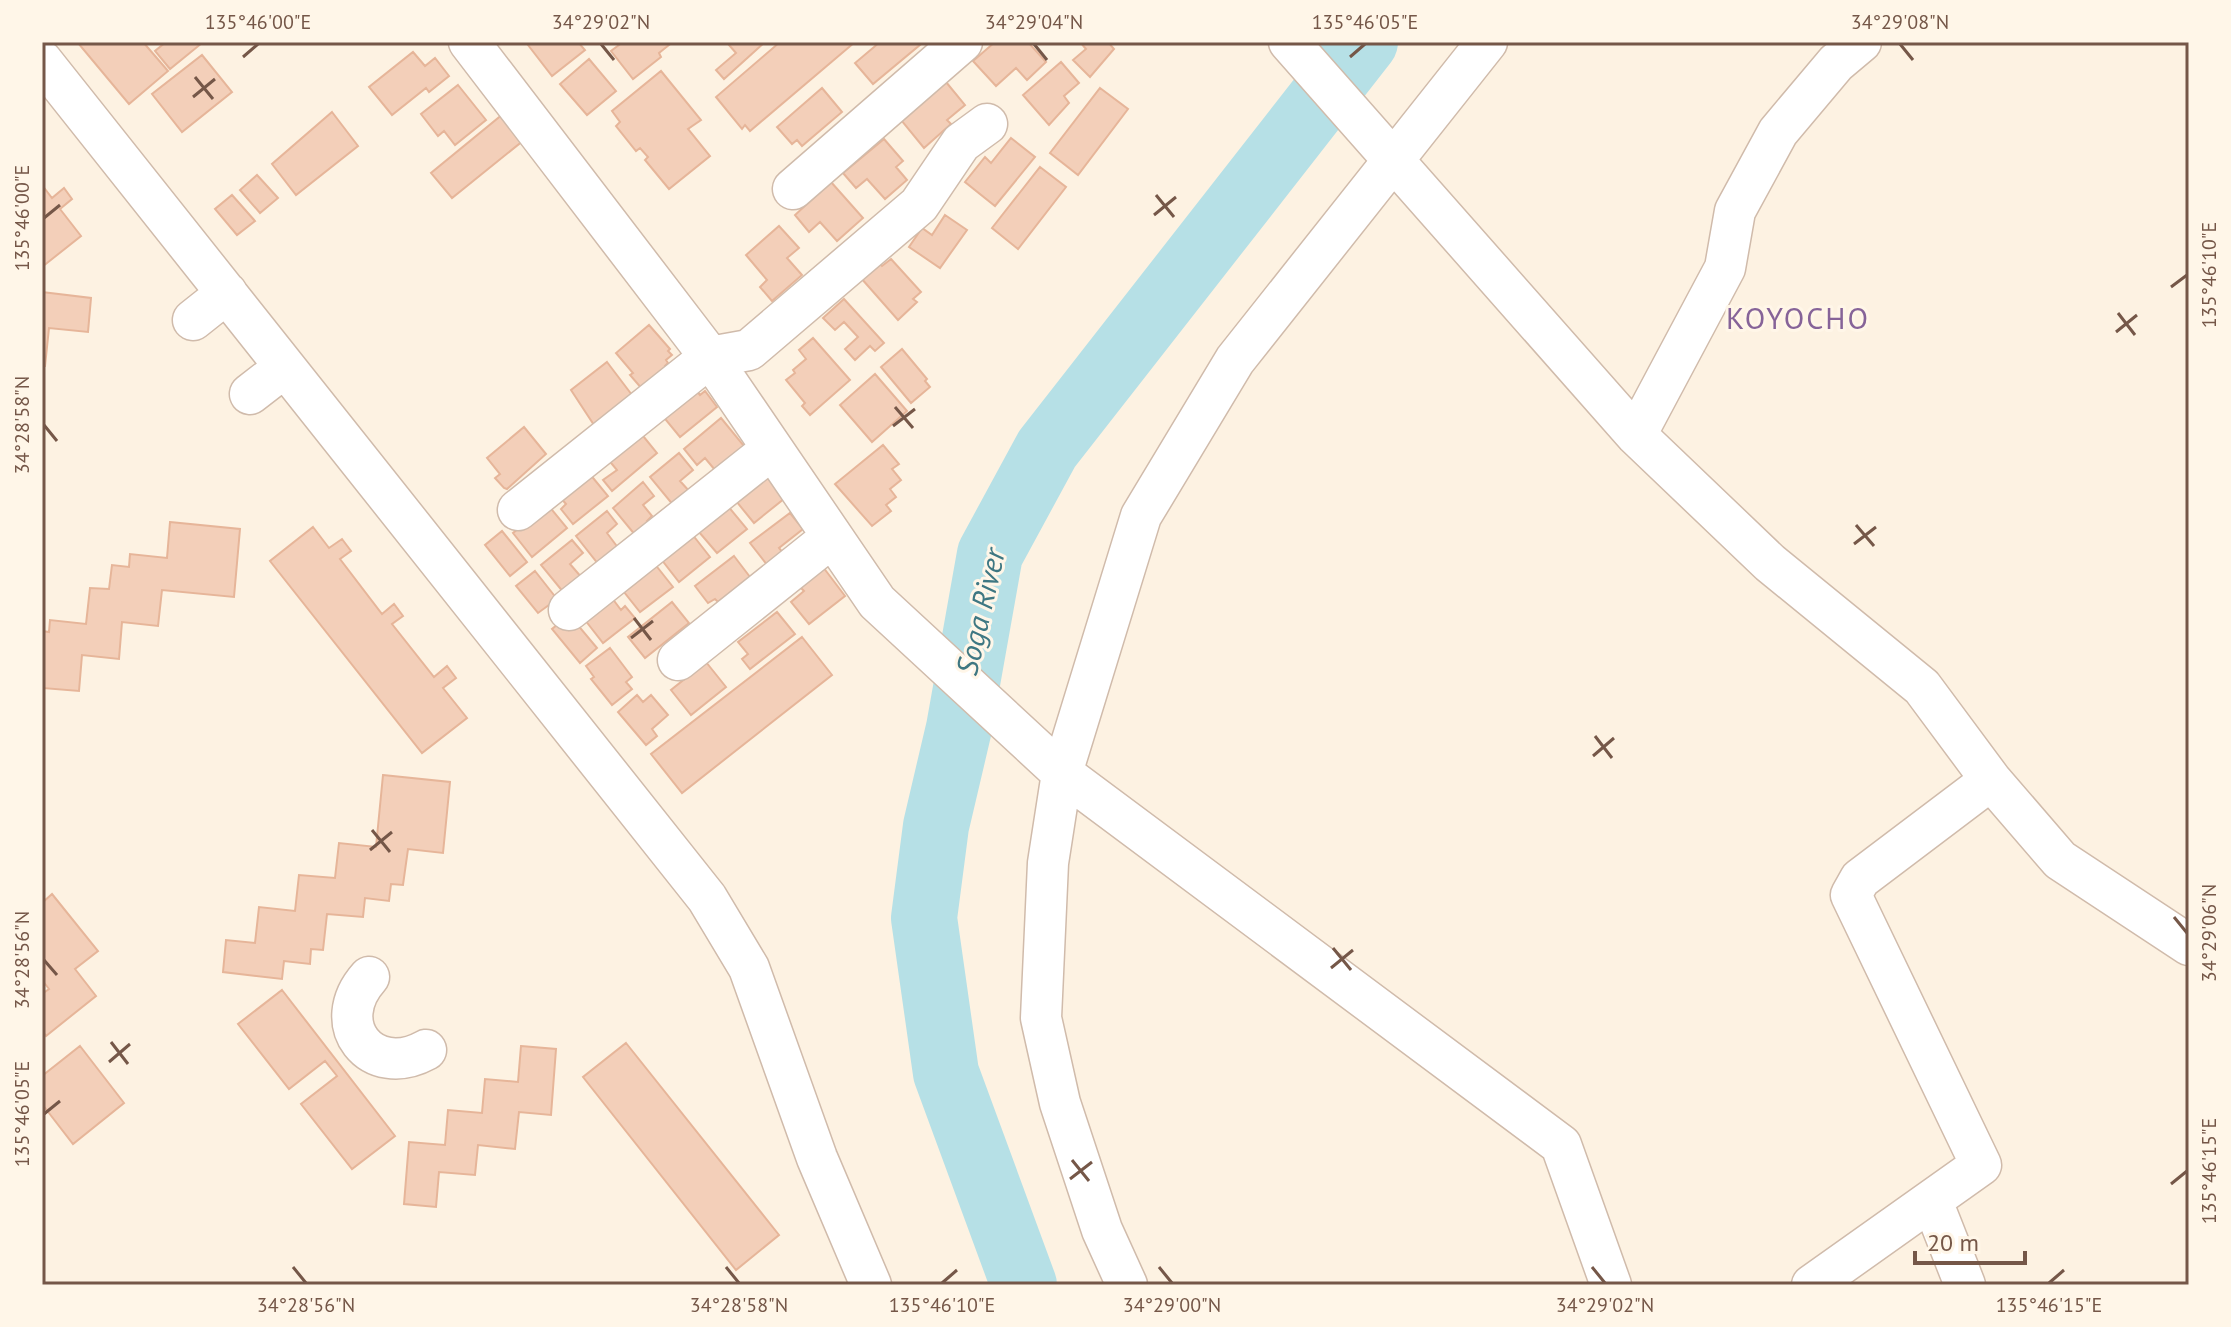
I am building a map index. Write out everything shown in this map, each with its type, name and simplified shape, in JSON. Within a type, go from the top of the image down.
[{"type":"street","points":[[42,47],[48,42]]},
{"type":"street","points":[[793,189],[962,42]]},
{"type":"street","points":[[1289,42],[1636,435],[1770,563],[1922,687],[1991,780],[2060,860],[2189,945]]},
{"type":"street","points":[[1127,1285],[1102,1230],[1060,1103],[1041,1018],[1049,762],[1141,516],[1235,360],[1384,152],[1487,42]]},
{"type":"street","points":[[1636,435],[1725,268],[1735,211],[1778,132],[1836,63],[1861,42]]},
{"type":"street","points":[[484,47],[710,357],[877,602],[1049,762],[1561,1145],[1611,1285]]},
{"type":"street","points":[[42,61],[285,367],[602,791],[660,864],[707,898],[749,968],[817,1158],[871,1285]]},
{"type":"street","points":[[518,510],[710,357],[749,350],[919,205],[961,143],[987,124]]},
{"type":"street","points":[[193,320],[227,293]]},
{"type":"street","points":[[250,394],[285,367]]},
{"type":"street","points":[[569,610],[772,449]]},
{"type":"street","points":[[678,660],[832,537]]},
{"type":"street","points":[[1812,1285],[1981,1165],[1851,895],[1860,879],[1991,780]]},
{"type":"street","points":[[369,977],[352,1001],[354,1030],[362,1043],[372,1052],[399,1060],[426,1050]]},
{"type":"street","points":[[1932,1201],[1965,1285]]},
{"type":"building","points":[[143,42],[168,71],[129,104],[78,43]]},
{"type":"building","points":[[166,42],[202,43],[170,69],[155,51]]},
{"type":"building","points":[[532,42],[578,42],[585,50],[552,76],[528,45]]},
{"type":"building","points":[[623,42],[666,42],[669,45],[659,53],[661,57],[633,79],[611,51]]},
{"type":"building","points":[[732,42],[765,42],[724,79],[716,70],[736,53],[729,45]]},
{"type":"building","points":[[780,42],[855,42],[750,131],[745,125],[742,129],[716,97]]},
{"type":"building","points":[[880,42],[921,44],[873,84],[855,63]]},
{"type":"building","points":[[995,42],[1028,42],[1046,62],[1027,80],[1016,68],[996,86],[973,61]]},
{"type":"building","points":[[1080,42],[1108,42],[1114,49],[1090,77],[1073,60],[1086,49]]},
{"type":"building","points":[[413,52],[425,66],[435,58],[449,76],[429,92],[426,88],[392,115],[369,87]]},
{"type":"building","points":[[202,55],[232,92],[182,132],[152,94]]},
{"type":"building","points":[[589,59],[616,91],[587,115],[560,84]]},
{"type":"building","points":[[1061,62],[1079,83],[1064,96],[1069,103],[1049,125],[1023,95]]},
{"type":"building","points":[[661,71],[701,120],[688,129],[710,156],[669,189],[645,160],[648,157],[640,148],[636,151],[616,126],[620,122],[612,111]]},
{"type":"building","points":[[946,82],[965,105],[947,120],[951,124],[924,148],[901,120]]},
{"type":"building","points":[[458,85],[486,120],[455,145],[444,131],[438,136],[421,114]]},
{"type":"building","points":[[822,88],[842,112],[802,146],[797,140],[792,144],[777,127]]},
{"type":"building","points":[[1100,88],[1128,109],[1078,175],[1050,153]]},
{"type":"building","points":[[332,112],[358,146],[296,195],[272,164]]},
{"type":"building","points":[[503,114],[524,140],[452,198],[431,173]]},
{"type":"building","points":[[1011,138],[1035,157],[995,206],[965,182],[985,157],[991,163]]},
{"type":"building","points":[[884,139],[903,161],[896,167],[907,180],[885,199],[867,179],[856,188],[843,173]]},
{"type":"building","points":[[1040,167],[1066,187],[1018,249],[992,228]]},
{"type":"building","points":[[257,175],[278,198],[260,213],[240,190]]},
{"type":"building","points":[[831,182],[863,218],[837,241],[820,222],[809,232],[795,215]]},
{"type":"building","points":[[42,185],[52,198],[64,188],[72,199],[60,209],[81,236],[42,267]]},
{"type":"building","points":[[232,195],[255,221],[237,235],[215,209]]},
{"type":"building","points":[[945,215],[967,230],[940,268],[909,247],[922,228],[932,235]]},
{"type":"building","points":[[779,226],[799,248],[787,258],[802,275],[772,301],[760,287],[767,280],[746,255]]},
{"type":"building","points":[[891,259],[921,292],[913,299],[917,302],[898,320],[861,278],[879,263],[882,266]]},
{"type":"building","points":[[42,292],[91,298],[88,332],[49,328],[45,366],[42,366]]},
{"type":"building","points":[[844,299],[884,343],[875,351],[870,346],[855,360],[845,349],[858,337],[844,322],[835,330],[823,318]]},
{"type":"building","points":[[649,325],[672,355],[666,360],[668,369],[643,390],[616,353]]},
{"type":"building","points":[[813,338],[850,380],[810,415],[802,406],[805,403],[786,380],[806,359],[799,350]]},
{"type":"building","points":[[902,349],[930,387],[911,403],[881,367]]},
{"type":"building","points":[[607,362],[632,395],[594,425],[571,390]]},
{"type":"building","points":[[875,374],[907,411],[872,442],[840,405]]},
{"type":"building","points":[[694,388],[700,395],[705,391],[717,407],[680,437],[661,414]]},
{"type":"building","points":[[721,418],[744,446],[715,470],[705,458],[697,465],[684,449]]},
{"type":"building","points":[[524,427],[546,454],[507,489],[495,478],[500,474],[487,458]]},
{"type":"building","points":[[639,431],[657,453],[612,491],[603,480],[617,470],[607,458]]},
{"type":"building","points":[[883,445],[899,464],[892,469],[901,480],[890,489],[896,497],[886,505],[891,511],[872,526],[835,484]]},
{"type":"building","points":[[679,453],[693,470],[680,481],[690,492],[674,506],[650,477]]},
{"type":"building","points":[[589,473],[608,496],[573,524],[561,509],[566,504],[560,497]]},
{"type":"building","points":[[767,476],[785,498],[754,523],[736,501]]},
{"type":"building","points":[[643,482],[654,496],[643,505],[652,516],[647,521],[650,524],[636,536],[613,508]]},
{"type":"building","points":[[548,505],[567,528],[532,557],[513,533]]},
{"type":"building","points":[[727,505],[747,529],[717,553],[699,532]]},
{"type":"building","points":[[607,511],[617,524],[607,533],[619,549],[599,565],[576,536]]},
{"type":"building","points":[[790,513],[803,529],[779,548],[784,554],[768,566],[750,543]]},
{"type":"building","points":[[170,522],[240,529],[234,597],[162,590],[158,626],[122,622],[119,659],[82,655],[79,691],[43,688],[42,695],[42,631],[49,632],[50,620],[86,624],[90,588],[109,589],[112,565],[129,567],[130,554],[167,558]]},
{"type":"building","points":[[313,527],[329,548],[342,539],[351,551],[340,559],[382,614],[394,604],[403,616],[392,624],[434,677],[447,666],[456,678],[443,688],[467,718],[422,753],[270,561]]},
{"type":"building","points":[[502,531],[527,562],[510,576],[485,545]]},
{"type":"building","points":[[692,534],[710,557],[679,582],[661,559]]},
{"type":"building","points":[[572,540],[583,553],[570,564],[582,578],[564,593],[541,565]]},
{"type":"building","points":[[734,556],[750,577],[718,602],[715,599],[708,603],[695,586]]},
{"type":"building","points":[[654,563],[673,587],[640,612],[624,592],[643,577],[640,574]]},
{"type":"building","points":[[823,567],[845,596],[809,624],[791,602],[804,591],[799,586]]},
{"type":"building","points":[[535,571],[557,599],[538,613],[516,586]]},
{"type":"building","points":[[612,598],[621,610],[625,606],[635,618],[603,643],[585,620]]},
{"type":"building","points":[[672,602],[689,623],[645,658],[628,637]]},
{"type":"building","points":[[777,612],[795,634],[750,669],[742,659],[748,654],[738,642]]},
{"type":"building","points":[[562,621],[569,630],[577,624],[597,648],[580,663],[552,629]]},
{"type":"building","points":[[802,637],[832,675],[682,793],[651,754]]},
{"type":"building","points":[[610,648],[632,677],[626,682],[632,689],[612,705],[591,679],[594,677],[586,666]]},
{"type":"building","points":[[706,662],[726,687],[691,715],[671,690]]},
{"type":"building","points":[[637,695],[643,702],[651,695],[668,715],[652,729],[657,736],[646,745],[618,712]]},
{"type":"building","points":[[383,775],[450,782],[443,853],[408,849],[403,885],[391,884],[389,901],[365,898],[363,917],[327,914],[323,950],[311,949],[310,964],[284,961],[282,979],[223,972],[226,940],[255,943],[259,907],[295,911],[299,875],[335,878],[339,843],[376,847]]},
{"type":"building","points":[[52,894],[98,951],[75,969],[96,996],[46,1036],[42,1030],[42,994],[49,989],[42,980],[42,903]]},
{"type":"building","points":[[282,990],[395,1136],[352,1169],[301,1104],[337,1076],[325,1061],[289,1089],[238,1024]]},
{"type":"building","points":[[626,1043],[779,1235],[736,1270],[583,1077]]},
{"type":"building","points":[[80,1046],[124,1103],[73,1144],[42,1104],[42,1076]]},
{"type":"building","points":[[521,1046],[556,1049],[551,1115],[519,1112],[515,1149],[478,1145],[475,1175],[439,1172],[436,1207],[404,1204],[409,1142],[445,1145],[448,1110],[482,1113],[485,1079],[518,1082]]},
{"type":"waterway","name":"Soga River","points":[[1024,1285],[946,1073],[924,918],[936,826],[959,728],[990,554],[1047,449],[1365,42]]},
{"type":"district","name":"KOYOCHO","points":[[1798,319]]}]
